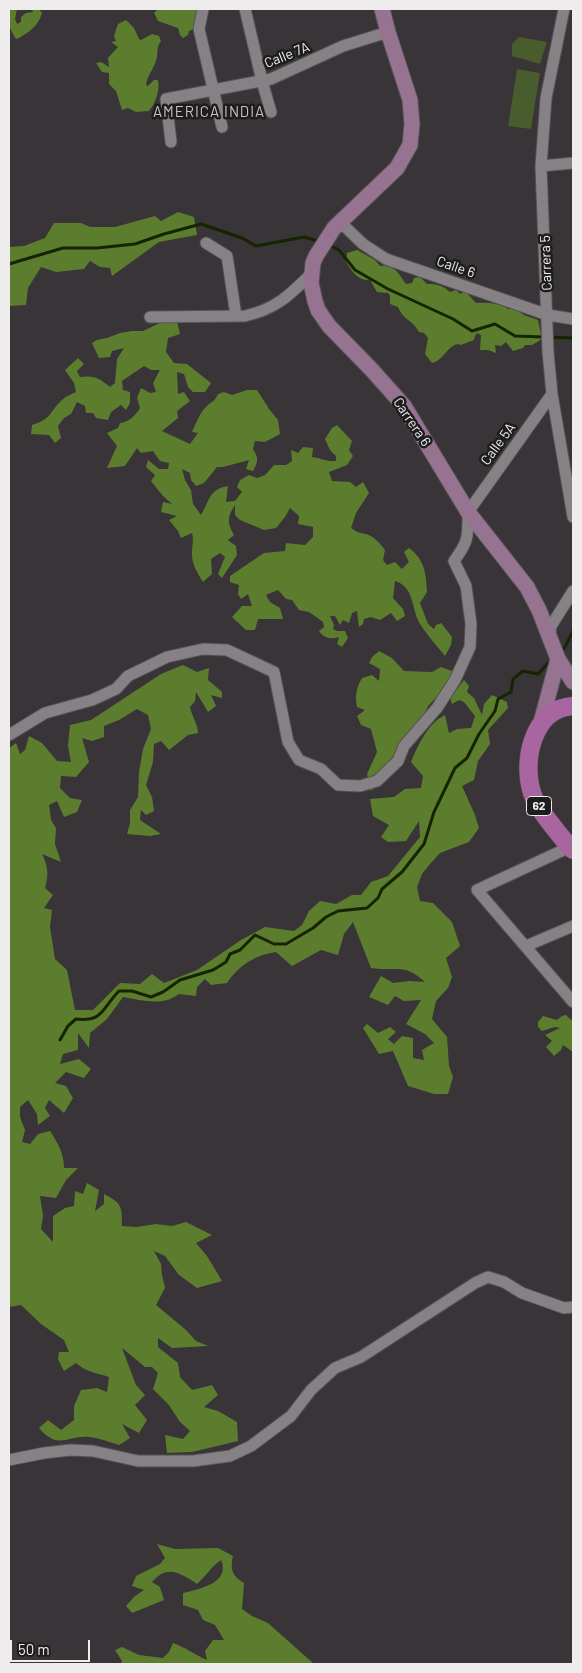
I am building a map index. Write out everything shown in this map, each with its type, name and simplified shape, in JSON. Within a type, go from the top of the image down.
[{"type":"main road","name":"Carrera 6","points":[[382,9],[410,100],[412,124],[410,145],[397,168],[336,226],[313,263],[312,292],[323,318],[404,406],[468,512],[527,587],[539,610],[558,659]]},
{"type":"main road","points":[[558,659],[573,682]]},
{"type":"main road","points":[[540,726],[558,659]]},
{"type":"main road","name":"62","points":[[572,848],[534,800],[528,762],[532,743],[547,716],[556,709],[573,706]]},
{"type":"street","points":[[203,9],[199,29],[222,126]]},
{"type":"street","points":[[245,9],[262,81],[272,112]]},
{"type":"street","name":"Carrera 5","points":[[564,9],[546,98],[541,166],[548,352],[552,394],[570,487],[573,517]]},
{"type":"street","name":"Calle 7A","points":[[170,142],[166,99],[271,79],[343,46],[388,32]]},
{"type":"street","points":[[541,166],[573,163]]},
{"type":"street","name":"Calle 6","points":[[336,226],[386,258],[548,315],[573,319]]},
{"type":"street","points":[[206,243],[227,256],[236,316]]},
{"type":"street","points":[[150,317],[245,316],[256,314],[275,305],[292,293],[312,273]]},
{"type":"street","name":"Calle 5A","points":[[468,512],[552,394]]},
{"type":"street","points":[[9,735],[45,713],[92,700],[116,689],[128,676],[167,656],[203,649],[227,650],[274,672],[288,742],[299,760],[320,769],[338,785],[360,786],[377,780],[398,761],[404,746],[437,708],[454,680],[470,647],[471,624],[466,586],[454,561],[465,546],[468,535],[468,512]]},
{"type":"street","points":[[549,638],[551,626],[573,591]]},
{"type":"street","points":[[572,848],[477,890],[572,999]]},
{"type":"street","points":[[526,946],[573,926]]},
{"type":"street","points":[[9,1460],[44,1452],[70,1450],[93,1451],[138,1461],[193,1461],[230,1456],[251,1446],[291,1416],[310,1390],[335,1368],[361,1357],[475,1283],[488,1278],[504,1282],[522,1293],[564,1308],[573,1308]]},
{"type":"green space","points":[[9,9],[17,9],[15,19],[17,24],[21,22],[21,17],[26,13],[33,12],[32,9],[39,9],[42,13],[35,26],[17,39],[9,26]]},
{"type":"green space","points":[[158,9],[202,9],[194,29],[189,31],[188,35],[183,38],[178,28],[158,21],[154,13]]},
{"type":"green space","points":[[126,20],[134,28],[139,39],[141,40],[152,34],[159,36],[161,41],[156,61],[146,85],[148,86],[154,80],[158,80],[157,96],[149,111],[136,112],[128,108],[122,110],[116,91],[109,84],[109,73],[102,72],[96,63],[101,62],[109,67],[108,58],[118,47],[111,42],[116,41],[114,36],[118,24]]},
{"type":"green space","points":[[519,37],[547,42],[540,64],[512,56],[512,44]]},
{"type":"green space","points":[[517,69],[540,73],[531,129],[508,126]]},
{"type":"green space","points":[[178,212],[194,217],[197,235],[159,242],[112,276],[110,268],[100,267],[90,261],[84,269],[56,272],[41,267],[28,288],[26,305],[9,306],[9,247],[24,246],[45,238],[54,223],[81,223],[90,227],[115,227],[155,216],[161,221]]},
{"type":"green space","points":[[357,250],[375,260],[380,266],[393,268],[406,284],[412,283],[414,278],[420,277],[427,284],[439,285],[450,292],[456,290],[460,294],[465,291],[476,303],[493,303],[508,309],[516,309],[524,315],[538,320],[542,339],[532,345],[525,345],[523,348],[513,351],[506,342],[501,346],[495,345],[496,353],[480,350],[481,335],[477,333],[474,340],[461,345],[454,345],[440,359],[432,363],[425,354],[428,338],[424,333],[419,332],[398,307],[390,304],[388,293],[377,292],[370,280],[359,277],[346,262],[347,253]]},
{"type":"green space","points":[[164,321],[177,321],[180,334],[168,338],[166,352],[174,363],[187,364],[211,383],[205,392],[193,392],[188,387],[184,374],[177,372],[178,394],[184,392],[190,401],[177,411],[178,418],[162,431],[190,444],[198,433],[192,432],[202,411],[214,401],[218,394],[224,392],[232,395],[247,390],[257,390],[278,420],[280,434],[265,442],[255,441],[253,449],[257,460],[253,471],[246,469],[249,460],[217,467],[204,483],[196,486],[191,480],[190,473],[182,469],[185,480],[191,490],[193,504],[201,515],[211,496],[217,490],[228,486],[226,502],[235,501],[242,492],[237,487],[240,480],[249,475],[257,478],[265,475],[274,465],[286,465],[292,461],[291,450],[298,453],[303,447],[313,448],[312,457],[336,461],[336,456],[330,450],[325,439],[332,428],[337,425],[352,441],[349,450],[353,456],[347,465],[329,472],[332,481],[350,482],[356,487],[363,482],[369,493],[356,513],[351,528],[369,535],[379,543],[385,550],[383,560],[387,565],[395,562],[402,569],[409,562],[404,552],[409,548],[418,557],[424,567],[427,592],[420,603],[428,624],[434,629],[436,625],[441,623],[452,637],[451,645],[445,656],[420,624],[412,599],[406,588],[395,581],[393,598],[403,609],[405,616],[397,621],[391,613],[380,620],[371,617],[364,619],[363,624],[359,627],[357,611],[352,613],[349,623],[343,620],[340,625],[335,616],[330,616],[334,625],[333,629],[345,631],[348,638],[342,647],[337,644],[339,637],[328,638],[319,631],[324,627],[323,622],[309,612],[299,610],[292,600],[286,599],[278,590],[266,595],[270,602],[280,608],[283,619],[258,619],[255,630],[246,630],[232,617],[242,606],[252,606],[248,594],[241,599],[238,594],[239,585],[230,582],[230,576],[264,553],[285,551],[286,543],[305,545],[313,537],[313,527],[298,524],[299,516],[290,508],[276,528],[264,530],[240,520],[235,515],[235,505],[230,513],[229,520],[234,535],[228,540],[236,546],[237,555],[222,578],[218,574],[225,557],[220,553],[211,559],[212,574],[203,582],[193,562],[192,533],[181,538],[169,520],[177,516],[161,512],[163,502],[172,504],[151,481],[155,475],[146,467],[148,460],[159,469],[168,469],[169,463],[160,461],[153,451],[141,453],[137,448],[125,466],[107,468],[117,446],[107,433],[118,428],[120,423],[129,420],[138,411],[140,408],[137,398],[141,388],[150,393],[156,392],[153,383],[160,370],[151,370],[144,366],[122,381],[123,390],[130,392],[130,403],[126,410],[121,405],[111,412],[108,420],[96,418],[93,413],[86,413],[85,406],[77,402],[71,414],[64,418],[58,426],[61,438],[55,443],[49,435],[31,434],[32,425],[47,418],[58,404],[67,396],[76,392],[74,383],[65,370],[78,358],[84,364],[77,371],[80,377],[89,376],[96,378],[110,387],[115,383],[117,359],[124,348],[112,351],[110,357],[99,358],[92,343],[120,333],[143,331]]},
{"type":"green space","points":[[379,651],[392,658],[404,671],[432,672],[441,667],[452,671],[453,680],[428,706],[381,781],[371,791],[367,774],[377,752],[371,729],[361,725],[357,716],[365,710],[357,707],[356,696],[358,685],[362,678],[372,675],[379,681],[380,669],[369,663],[372,657]]},
{"type":"green space","points":[[183,665],[197,672],[209,668],[208,680],[222,692],[222,698],[211,695],[216,706],[208,712],[196,692],[195,701],[190,707],[198,733],[188,735],[169,750],[161,741],[154,744],[153,762],[146,785],[152,797],[154,811],[146,815],[141,810],[140,820],[161,834],[150,836],[127,834],[130,823],[130,810],[138,797],[139,772],[143,749],[151,729],[148,715],[137,709],[119,720],[104,726],[104,737],[92,741],[82,738],[89,762],[76,777],[61,776],[60,788],[70,798],[82,800],[77,812],[64,817],[57,801],[49,805],[51,820],[56,828],[55,844],[61,862],[42,854],[47,871],[45,888],[53,895],[44,908],[52,910],[50,927],[55,959],[67,970],[75,1010],[93,1010],[120,983],[140,984],[152,974],[164,983],[197,970],[241,940],[265,927],[294,931],[302,925],[309,911],[320,901],[336,904],[352,895],[361,895],[371,882],[388,876],[420,837],[419,821],[406,841],[388,842],[381,837],[389,825],[373,816],[370,799],[394,797],[405,789],[421,788],[423,776],[411,762],[424,735],[433,723],[445,715],[449,733],[457,729],[471,728],[475,716],[464,702],[459,700],[452,704],[450,698],[464,680],[469,686],[467,692],[474,698],[482,715],[484,704],[492,695],[507,702],[508,708],[488,730],[490,744],[478,761],[474,780],[462,786],[479,828],[469,842],[440,853],[422,874],[417,887],[420,901],[433,903],[452,922],[460,946],[446,958],[452,977],[448,988],[436,1001],[432,1019],[447,1037],[449,1066],[453,1077],[448,1094],[434,1094],[408,1086],[393,1051],[379,1054],[363,1028],[367,1024],[378,1033],[390,1027],[396,1032],[388,1039],[394,1044],[402,1036],[413,1038],[413,1058],[424,1060],[422,1050],[434,1043],[425,1034],[406,1024],[421,1000],[404,1001],[395,996],[388,1005],[369,997],[381,976],[393,983],[425,982],[418,976],[405,970],[371,968],[353,922],[344,934],[338,955],[321,950],[292,966],[276,952],[268,953],[254,958],[242,966],[227,983],[211,985],[205,979],[197,987],[196,996],[179,994],[159,1001],[145,1001],[123,997],[107,1019],[90,1033],[89,1048],[78,1033],[78,1050],[63,1054],[60,1064],[79,1059],[91,1069],[84,1078],[66,1072],[55,1083],[66,1086],[73,1098],[64,1113],[49,1100],[45,1108],[50,1116],[38,1125],[37,1114],[28,1100],[20,1107],[20,1117],[25,1130],[22,1142],[30,1144],[38,1134],[50,1131],[60,1149],[64,1168],[78,1168],[66,1180],[56,1198],[40,1196],[43,1216],[41,1229],[53,1242],[53,1216],[65,1208],[74,1206],[75,1191],[83,1194],[87,1183],[99,1190],[95,1211],[104,1204],[104,1194],[110,1197],[120,1206],[122,1226],[136,1227],[156,1224],[172,1226],[186,1222],[212,1235],[196,1243],[207,1256],[222,1281],[197,1288],[179,1275],[165,1256],[154,1251],[161,1264],[165,1288],[156,1305],[196,1341],[208,1346],[172,1348],[158,1338],[158,1347],[178,1363],[180,1377],[192,1390],[212,1385],[218,1395],[204,1407],[218,1411],[237,1422],[238,1441],[192,1452],[167,1453],[165,1435],[183,1439],[190,1431],[180,1422],[169,1405],[153,1389],[158,1373],[152,1367],[145,1367],[122,1348],[136,1385],[145,1395],[135,1405],[147,1420],[139,1433],[122,1424],[130,1438],[119,1445],[89,1437],[58,1440],[46,1435],[39,1428],[48,1420],[61,1430],[74,1420],[74,1406],[81,1390],[97,1388],[107,1392],[109,1377],[88,1370],[76,1363],[64,1371],[58,1359],[59,1352],[69,1352],[64,1340],[41,1324],[21,1305],[9,1307],[9,748],[16,743],[20,754],[25,750],[29,736],[42,743],[57,761],[71,762],[68,746],[70,725],[91,720],[161,674]]},
{"type":"green space","points":[[566,1015],[571,1020],[573,1019],[573,1052],[563,1045],[561,1050],[554,1056],[546,1047],[552,1041],[545,1035],[560,1028],[555,1027],[542,1031],[538,1027],[538,1022],[543,1016],[557,1020]]},
{"type":"green space","points":[[157,1544],[175,1549],[218,1548],[233,1556],[234,1575],[244,1583],[242,1609],[268,1623],[314,1664],[121,1664],[122,1661],[115,1650],[122,1647],[139,1655],[163,1658],[169,1652],[173,1643],[207,1660],[205,1651],[213,1640],[224,1640],[215,1625],[203,1620],[198,1610],[183,1605],[183,1593],[205,1587],[218,1579],[222,1574],[223,1568],[221,1560],[197,1584],[174,1572],[163,1573],[152,1582],[160,1587],[164,1600],[132,1613],[126,1606],[144,1590],[132,1586],[136,1576],[160,1564],[165,1558]]},
{"type":"waterway","points":[[9,264],[63,248],[97,248],[135,244],[201,224],[242,238],[256,246],[304,237],[321,242]]},
{"type":"waterway","points":[[329,245],[339,250],[355,270],[388,289],[453,319],[472,331],[495,324],[515,336],[573,338]]},
{"type":"waterway","points":[[560,653],[573,631]]},
{"type":"waterway","points":[[60,1040],[68,1026],[76,1019],[97,1016],[119,991],[132,991],[151,997],[163,992],[180,980],[213,970],[226,962],[230,954],[240,950],[255,935],[274,944],[286,944],[338,911],[367,908],[378,898],[382,889],[402,872],[424,844],[434,812],[455,768],[467,758],[479,734],[495,711],[498,699],[511,692],[513,679],[523,671],[538,674],[551,660]]},
{"type":"district","name":"AMERICA INDIA","points":[[209,112]]}]
